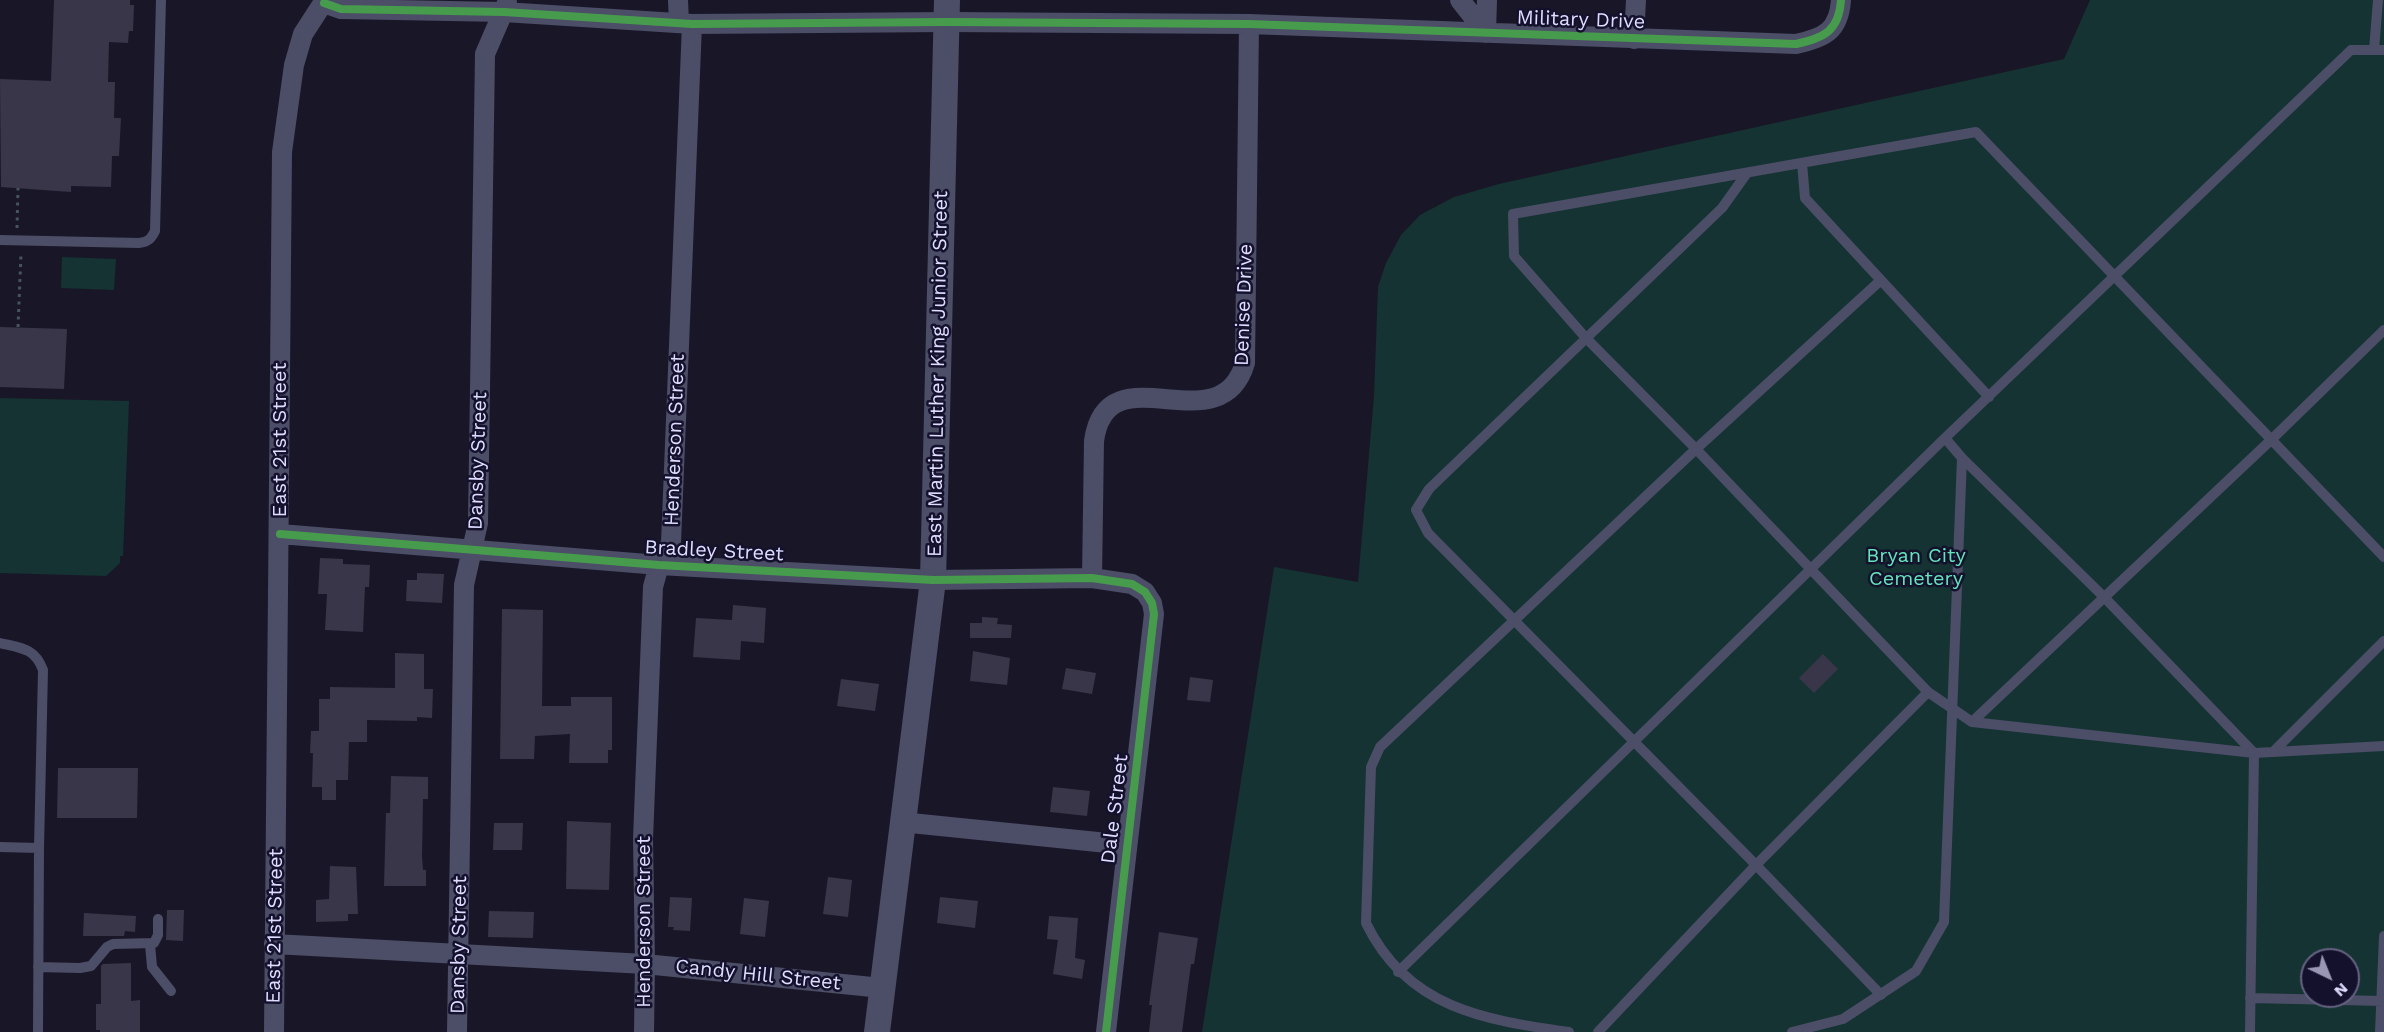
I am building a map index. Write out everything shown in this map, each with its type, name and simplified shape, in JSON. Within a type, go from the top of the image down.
[{"type":"street","name":"Henderson Street","points":[[644,1032],[643,839],[653,587],[659,565],[671,543],[686,23],[678,0]]},
{"type":"street","points":[[1460,0],[1486,33]]},
{"type":"street","points":[[1486,33],[1487,0]]},
{"type":"street","points":[[1634,39],[1636,0]]},
{"type":"street","name":"Military Drive","points":[[324,2],[341,9],[506,6],[686,23],[947,11],[1796,44],[1812,41],[1827,33],[1837,21],[1840,0]]},
{"type":"street","name":"East 21st Street","points":[[274,1032],[282,152],[294,65],[303,34],[324,2]]},
{"type":"street","name":"Dansby Street","points":[[457,1032],[464,585],[478,523],[485,54],[506,6]]},
{"type":"street","name":"East Martin Luther King Junior Street","points":[[877,1032],[933,580],[947,11]]},
{"type":"street","name":"Denise Drive","points":[[1092,578],[1094,441],[1096,424],[1103,414],[1113,403],[1123,400],[1137,398],[1204,401],[1218,396],[1235,384],[1241,376],[1245,363],[1249,24]]},
{"type":"street","name":"Bradley Street","points":[[280,534],[659,565],[933,580],[1092,578],[1132,584],[1145,592]]},
{"type":"street","name":"Dale Street","points":[[1106,1032],[1154,614],[1152,603],[1145,592]]},
{"type":"street","points":[[902,822],[1127,845]]},
{"type":"street","name":"Candy Hill Street","points":[[274,944],[460,952],[645,964],[882,988]]},
{"type":"lane","points":[[0,240],[139,243],[149,241],[155,231],[161,0]]},
{"type":"lane","points":[[1398,972],[1946,438],[2351,50],[2379,50],[2378,0]]},
{"type":"lane","points":[[2384,557],[1976,132],[1513,214],[1514,256],[1585,338],[1696,449],[1928,692],[1952,711],[1972,722],[2254,753],[2384,746]]},
{"type":"lane","points":[[1802,163],[1804,198],[1989,397]]},
{"type":"lane","points":[[1747,173],[1722,208],[1429,489],[1416,510],[1428,533],[1881,995]]},
{"type":"lane","points":[[1569,1032],[1525,1026],[1461,1010],[1424,992],[1398,972],[1376,944],[1366,923],[1371,766],[1380,747],[1696,449],[1881,280]]},
{"type":"lane","points":[[1972,722],[2271,440],[2384,330]]},
{"type":"lane","points":[[1946,438],[1962,458],[2104,597],[2254,753],[2250,1032]]},
{"type":"lane","points":[[1792,1032],[1843,1019],[1916,970],[1944,922],[1962,458]]},
{"type":"lane","points":[[2273,752],[2384,641]]},
{"type":"lane","points":[[0,644],[28,650],[39,658],[43,670],[38,1032]]},
{"type":"lane","points":[[1598,1032],[1756,865],[1928,692]]},
{"type":"lane","points":[[0,847],[39,848]]},
{"type":"lane","points":[[38,967],[91,966],[107,947],[113,944],[150,944],[156,939],[158,920]]},
{"type":"lane","points":[[2380,1032],[2384,936]]},
{"type":"lane","points":[[150,944],[152,967],[171,991]]},
{"type":"lane","points":[[2250,998],[2382,1001]]},
{"type":"path","points":[[18,188],[18,327]]},
{"type":"green space","name":"Bryan City Cemetery","points":[[2090,0],[2384,0],[2384,1032],[1202,1032],[1274,567],[1358,582],[1374,396],[1378,287],[1386,263],[1401,235],[1420,215],[1454,197],[1499,184],[2064,59]]},
{"type":"green space","points":[[62,257],[116,259],[114,290],[61,288]]},
{"type":"green space","points":[[0,398],[129,401],[123,556],[120,556],[120,563],[106,576],[0,573]]},
{"type":"building","points":[[54,0],[130,0],[130,5],[134,5],[133,31],[129,31],[128,43],[109,42],[108,82],[115,82],[114,118],[121,118],[119,156],[112,156],[111,187],[71,186],[71,192],[1,187],[0,79],[51,81]]},
{"type":"building","points":[[0,327],[67,329],[64,389],[0,387]]},
{"type":"building","points":[[320,558],[343,559],[343,564],[370,565],[369,587],[365,587],[363,632],[325,630],[327,594],[318,594]]},
{"type":"building","points":[[417,573],[444,574],[442,603],[406,601],[407,580],[417,580]]},
{"type":"building","points":[[733,605],[766,608],[764,643],[741,641],[740,660],[693,657],[696,618],[732,620]]},
{"type":"building","points":[[502,609],[543,610],[542,706],[571,706],[571,697],[612,697],[612,750],[608,750],[608,763],[569,763],[570,734],[535,736],[534,759],[500,759]]},
{"type":"building","points":[[982,617],[998,618],[997,624],[1012,625],[1011,638],[970,638],[970,623],[982,623]]},
{"type":"building","points":[[973,651],[1010,658],[1007,685],[970,681]]},
{"type":"building","points":[[395,653],[424,654],[424,689],[433,689],[432,718],[417,717],[417,721],[367,720],[367,742],[349,742],[348,780],[336,780],[336,800],[322,800],[322,787],[312,787],[313,753],[310,753],[311,731],[319,731],[319,699],[330,699],[330,687],[395,688]]},
{"type":"building","points":[[1823,654],[1838,669],[1814,693],[1799,678]]},
{"type":"building","points":[[1066,668],[1096,673],[1092,694],[1062,689]]},
{"type":"building","points":[[1190,677],[1213,680],[1210,702],[1187,700]]},
{"type":"building","points":[[841,679],[879,684],[875,711],[837,706]]},
{"type":"building","points":[[58,768],[138,768],[137,818],[57,818]]},
{"type":"building","points":[[391,776],[428,777],[428,799],[423,799],[422,856],[423,870],[426,870],[426,886],[384,886],[386,813],[390,813]]},
{"type":"building","points":[[1053,787],[1090,791],[1087,816],[1050,812]]},
{"type":"building","points":[[567,821],[611,823],[609,890],[566,889]]},
{"type":"building","points":[[494,823],[523,823],[522,850],[493,850]]},
{"type":"building","points":[[330,866],[356,867],[358,914],[348,914],[348,921],[316,922],[316,900],[329,899]]},
{"type":"building","points":[[828,877],[852,880],[848,917],[823,914]]},
{"type":"building","points":[[670,897],[692,898],[690,931],[673,930],[674,927],[668,927]]},
{"type":"building","points":[[940,897],[978,901],[975,928],[937,923]]},
{"type":"building","points":[[744,898],[769,901],[765,937],[740,934]]},
{"type":"building","points":[[167,910],[184,910],[183,941],[166,940]]},
{"type":"building","points":[[489,911],[534,912],[533,938],[488,937]]},
{"type":"building","points":[[84,913],[136,916],[135,932],[125,931],[124,936],[83,936]]},
{"type":"building","points":[[1049,916],[1078,918],[1075,958],[1085,960],[1082,979],[1053,974],[1058,940],[1047,939]]},
{"type":"building","points":[[1159,932],[1198,938],[1194,964],[1191,964],[1182,1032],[1149,1032],[1152,1005],[1149,1005]]},
{"type":"building","points":[[131,963],[131,1001],[140,1000],[140,1032],[100,1032],[96,1030],[96,1004],[101,1004],[101,966]]},
{"type":"cycle path","points":[[324,3],[341,9],[504,12],[692,24],[947,22],[1249,24],[1796,44],[1815,39],[1828,31],[1837,19],[1841,0]]},
{"type":"cycle path","points":[[280,534],[659,565],[933,580],[1092,578],[1132,584],[1145,592],[1152,603],[1154,614],[1106,1032]]}]
